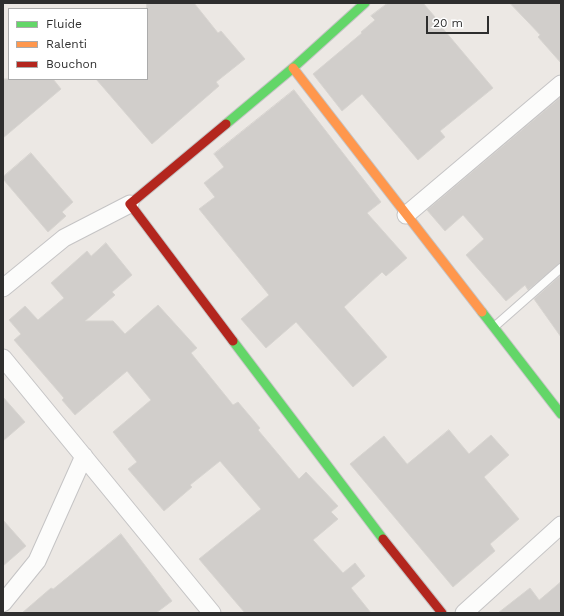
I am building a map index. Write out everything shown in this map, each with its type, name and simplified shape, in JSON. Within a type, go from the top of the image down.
[{"type":"street","points":[[3,288],[64,238],[130,204],[293,68],[365,3]]},
{"type":"street","points":[[293,68],[561,414]]},
{"type":"street","points":[[406,215],[561,84]]},
{"type":"street","points":[[130,204],[361,512],[442,613]]},
{"type":"street","points":[[3,358],[212,613]]},
{"type":"street","points":[[3,603],[37,560],[84,456]]},
{"type":"street","points":[[464,613],[561,525]]},
{"type":"lane","points":[[494,328],[561,268]]},
{"type":"building","points":[[147,3],[194,3],[218,33],[221,31],[245,59],[216,82],[219,86],[152,144],[97,80],[148,80]]},
{"type":"building","points":[[388,3],[423,3],[493,88],[440,131],[445,137],[418,160],[362,94],[342,111],[313,74],[362,33],[361,32],[375,20],[371,16]]},
{"type":"building","points":[[510,3],[561,3],[561,63],[538,37],[540,35]]},
{"type":"building","points":[[3,79],[54,80],[61,89],[3,138]]},
{"type":"building","points":[[294,90],[381,202],[367,213],[407,258],[386,276],[382,272],[344,307],[387,357],[353,387],[296,322],[266,348],[241,319],[269,295],[199,209],[215,197],[204,183],[224,167],[214,154]]},
{"type":"building","points":[[561,97],[561,263],[528,290],[525,285],[506,301],[466,255],[484,239],[463,215],[445,231],[427,210]]},
{"type":"building","points":[[31,153],[73,202],[62,212],[66,216],[48,232],[3,179],[3,177]]},
{"type":"building","points":[[106,243],[132,275],[112,292],[115,295],[85,321],[113,321],[125,334],[158,305],[197,348],[191,353],[233,405],[238,402],[260,428],[258,430],[299,479],[306,472],[338,506],[331,512],[338,519],[313,540],[343,573],[355,563],[365,576],[351,588],[371,613],[245,613],[199,559],[261,509],[220,461],[190,485],[192,487],[164,511],[128,469],[137,462],[113,432],[151,400],[127,371],[75,415],[62,400],[64,398],[14,340],[21,334],[9,320],[25,306],[38,320],[64,298],[51,283],[87,251],[91,256]]},
{"type":"building","points":[[561,275],[561,337],[534,299]]},
{"type":"building","points":[[3,397],[25,422],[3,441]]},
{"type":"building","points":[[449,430],[469,454],[491,435],[509,455],[484,477],[519,519],[490,544],[495,551],[453,587],[350,464],[384,436],[407,464]]},
{"type":"building","points":[[3,520],[26,546],[3,566]]},
{"type":"building","points":[[121,534],[172,601],[156,613],[22,613],[51,588],[53,589]]},
{"type":"building","points":[[561,582],[561,613],[498,613],[530,588],[539,600]]},
{"type":"traffic: fast","points":[[226,124],[293,68],[365,3]]},
{"type":"traffic: fast","points":[[482,312],[561,414]]},
{"type":"traffic: fast","points":[[233,341],[383,539]]},
{"type":"traffic: slow","points":[[293,68],[482,312]]},
{"type":"traffic: jam","points":[[226,124],[130,204],[233,341]]},
{"type":"traffic: jam","points":[[383,539],[442,613]]}]
